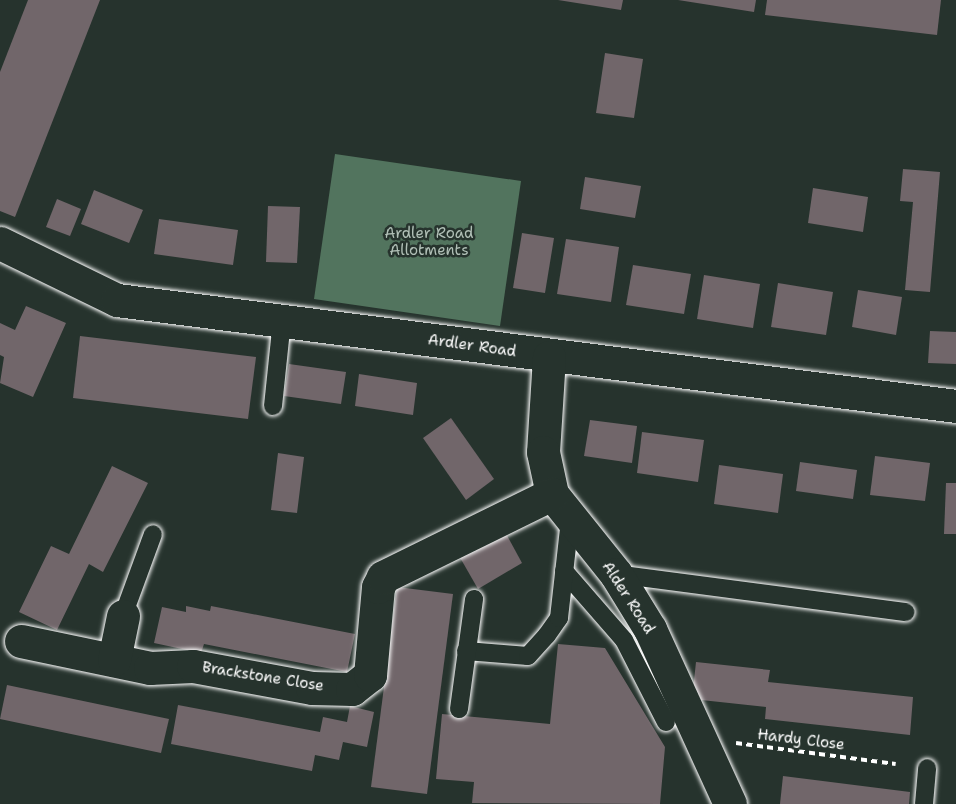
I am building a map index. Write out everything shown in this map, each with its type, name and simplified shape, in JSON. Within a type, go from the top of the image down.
[{"type":"street","name":"Ardler Road","points":[[0,243],[117,300],[549,357],[956,406]]},
{"type":"street","name":"Alder Road","points":[[549,357],[543,452],[561,507],[616,574],[650,629],[675,691],[703,739],[730,804]]},
{"type":"street","name":"Brackstone Close","points":[[21,641],[150,668],[194,666],[312,688],[352,689],[370,675],[378,587],[383,577],[561,507]]},
{"type":"street","points":[[114,660],[123,616]]},
{"type":"lane","points":[[273,406],[282,320]]},
{"type":"lane","points":[[466,651],[528,656],[559,618],[564,571],[561,507]]},
{"type":"lane","points":[[123,616],[153,534]]},
{"type":"lane","points":[[564,571],[624,640],[666,722]]},
{"type":"lane","points":[[616,574],[906,612]]},
{"type":"lane","points":[[459,709],[474,600]]},
{"type":"lane","points":[[924,804],[927,768]]},
{"type":"path","name":"Hardy Close","points":[[703,739],[896,764]]},
{"type":"green space","name":"Ardler Road Allotments","points":[[335,154],[521,181],[500,326],[314,299]]},
{"type":"building","points":[[28,0],[100,0],[15,217],[0,211],[0,72]]},
{"type":"building","points":[[558,0],[623,0],[621,10]]},
{"type":"building","points":[[678,0],[756,0],[754,12]]},
{"type":"building","points":[[767,0],[941,0],[937,35],[765,15]]},
{"type":"building","points":[[605,53],[643,59],[634,118],[596,113]]},
{"type":"building","points":[[903,169],[940,172],[930,292],[905,290],[913,202],[900,201]]},
{"type":"building","points":[[585,177],[641,186],[635,218],[580,209]]},
{"type":"building","points":[[813,188],[868,197],[863,232],[808,223]]},
{"type":"building","points":[[94,190],[143,210],[129,243],[81,224]]},
{"type":"building","points":[[57,199],[81,209],[70,236],[46,227]]},
{"type":"building","points":[[268,206],[300,207],[297,263],[266,262]]},
{"type":"building","points":[[159,219],[238,230],[233,265],[154,254]]},
{"type":"building","points":[[522,233],[554,238],[545,293],[513,288]]},
{"type":"building","points":[[566,239],[619,247],[611,302],[557,294]]},
{"type":"building","points":[[633,265],[691,274],[684,314],[626,305]]},
{"type":"building","points":[[704,275],[760,284],[753,328],[697,319]]},
{"type":"building","points":[[778,283],[833,292],[826,335],[771,327]]},
{"type":"building","points":[[858,290],[902,297],[896,335],[852,327]]},
{"type":"building","points":[[26,306],[66,323],[33,397],[0,383],[4,357],[0,355],[0,323],[15,330]]},
{"type":"building","points":[[930,331],[956,332],[956,364],[928,363]]},
{"type":"building","points":[[80,336],[256,357],[248,419],[73,398]]},
{"type":"building","points":[[289,364],[346,372],[341,404],[284,396]]},
{"type":"building","points":[[359,374],[417,383],[413,415],[355,406]]},
{"type":"building","points":[[451,418],[494,479],[466,500],[423,438]]},
{"type":"building","points":[[590,420],[637,426],[632,463],[584,456]]},
{"type":"building","points":[[642,432],[704,440],[698,482],[637,473]]},
{"type":"building","points":[[278,453],[304,457],[297,513],[271,510]]},
{"type":"building","points":[[875,456],[930,463],[925,501],[870,495]]},
{"type":"building","points":[[800,462],[857,470],[853,499],[796,491]]},
{"type":"building","points":[[719,465],[783,474],[778,513],[714,504]]},
{"type":"building","points":[[112,466],[148,483],[103,572],[89,564],[57,630],[19,612],[51,546],[69,554]]},
{"type":"building","points":[[946,483],[956,483],[956,534],[944,534]]},
{"type":"building","points":[[503,528],[522,563],[478,589],[458,554]]},
{"type":"building","points":[[397,587],[453,594],[427,794],[371,787]]},
{"type":"building","points":[[186,606],[210,611],[211,606],[355,634],[347,672],[204,644],[201,653],[154,643],[162,607],[186,612]]},
{"type":"building","points":[[558,644],[605,648],[665,747],[660,804],[472,803],[474,782],[436,779],[442,714],[550,724]]},
{"type":"building","points":[[696,662],[770,670],[768,682],[913,697],[910,735],[765,719],[766,707],[692,699]]},
{"type":"building","points":[[7,685],[169,719],[161,753],[0,719]]},
{"type":"building","points":[[178,705],[320,732],[323,717],[347,722],[350,706],[374,712],[367,747],[343,742],[339,760],[315,755],[312,771],[171,744]]},
{"type":"building","points":[[783,776],[910,792],[909,804],[780,804]]}]
